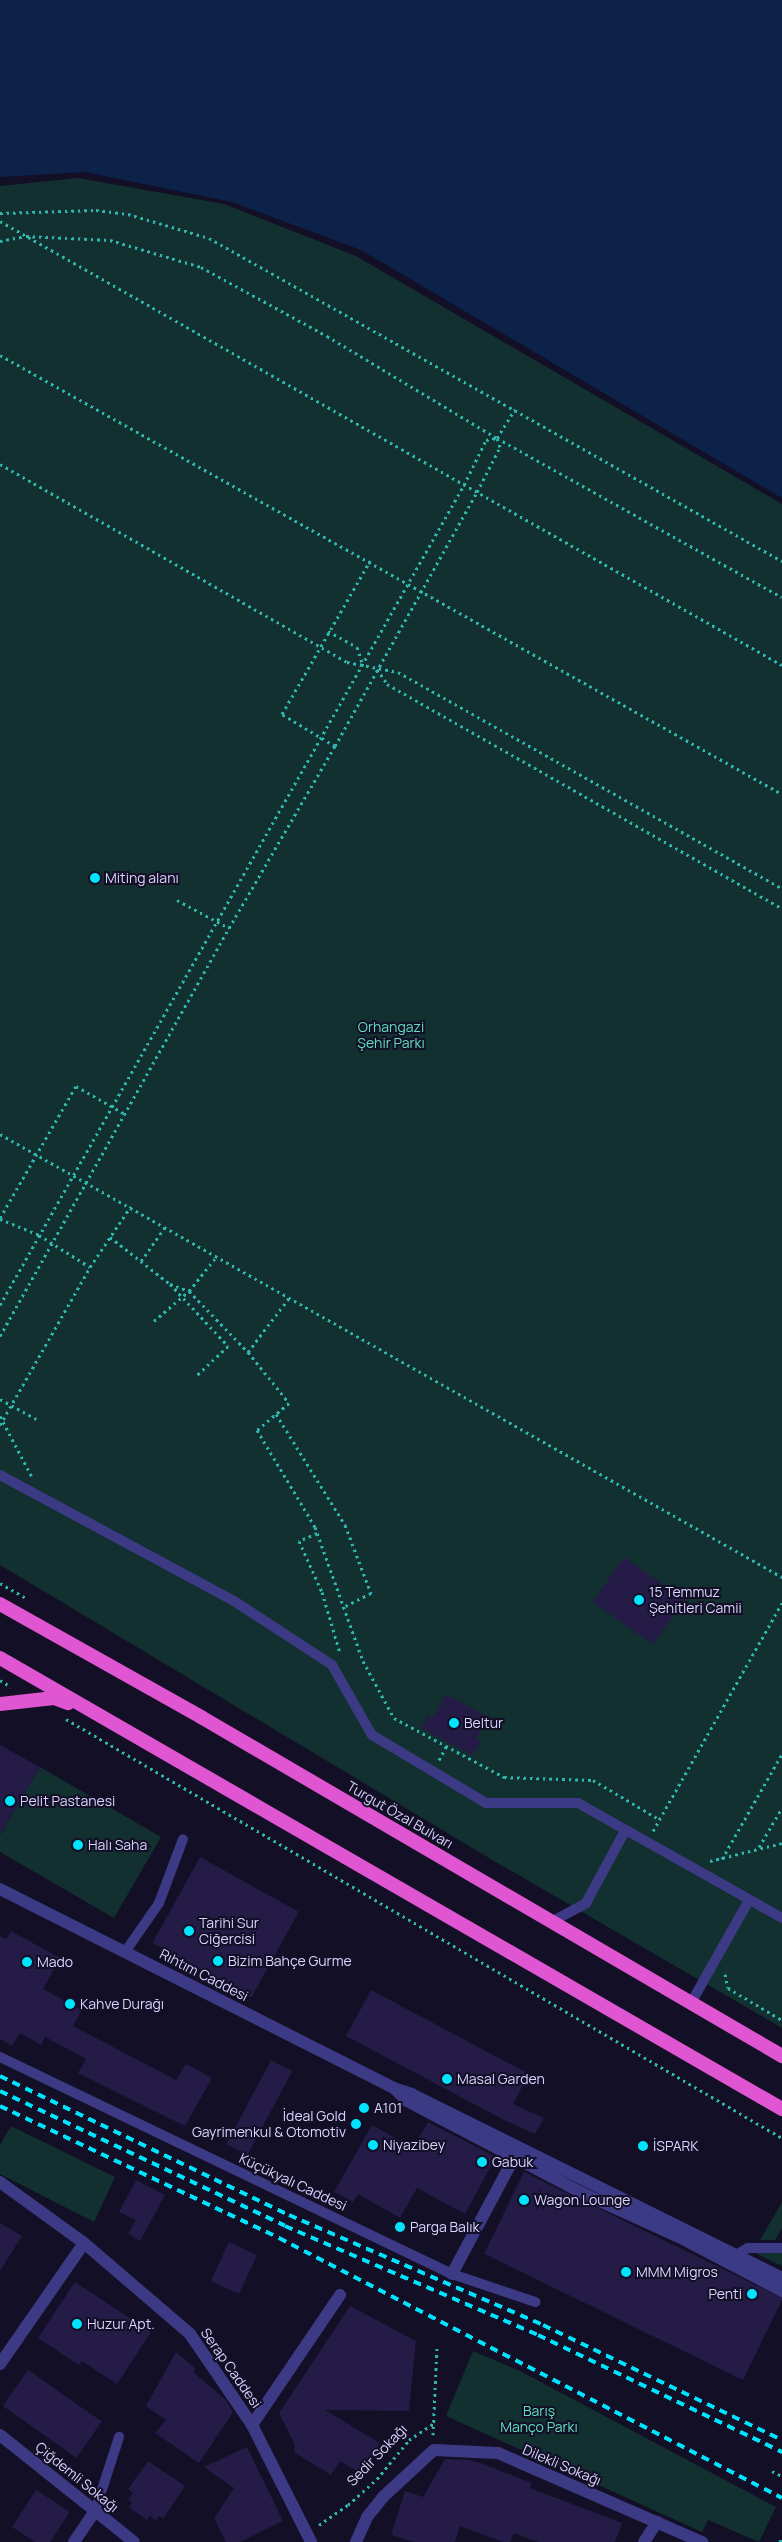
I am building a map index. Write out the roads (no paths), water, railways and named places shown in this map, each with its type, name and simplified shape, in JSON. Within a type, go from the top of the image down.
[{"type":"highway","name":"Turgut Özal Bulvarı","points":[[0,1604],[782,2056]]},
{"type":"highway","points":[[0,1658],[782,2109]]},
{"type":"highway","points":[[0,1704],[54,1698],[93,1712]]},
{"type":"street","name":"Rıhtım Caddesi","points":[[0,1889],[394,2088],[412,2094],[547,2168]]},
{"type":"street","name":"Rıhtım Caddesi","points":[[394,2088],[407,2101],[514,2156],[547,2168]]},
{"type":"street","points":[[452,2274],[514,2156]]},
{"type":"street","points":[[547,2168],[782,2278]]},
{"type":"street","points":[[547,2168],[782,2291]]},
{"type":"street","name":"Serap Caddesi","points":[[0,2182],[84,2243],[190,2334],[252,2425],[309,2538]]},
{"type":"street","points":[[0,2364],[84,2243]]},
{"type":"street","points":[[252,2425],[340,2295]]},
{"type":"street","name":"Çiğdemli Sokağı","points":[[0,2435],[134,2542]]},
{"type":"street","name":"Dilekli Sokağı","points":[[356,2542],[367,2517],[383,2497],[434,2450],[498,2453],[702,2542]]},
{"type":"street","points":[[74,2542],[95,2511]]},
{"type":"street","points":[[644,2542],[657,2522]]},
{"type":"lane","points":[[0,1475],[226,1596],[332,1665],[372,1735],[486,1803],[578,1803],[782,1918]]},
{"type":"lane","points":[[551,1922],[586,1903],[625,1831]]},
{"type":"lane","points":[[124,1952],[159,1903],[183,1839]]},
{"type":"lane","points":[[691,2003],[749,1900]]},
{"type":"lane","name":"Küçükyalı Caddesi","points":[[0,2058],[452,2274],[535,2302]]},
{"type":"lane","points":[[734,2256],[748,2248],[782,2248]]},
{"type":"lane","points":[[95,2511],[119,2437]]},
{"type":"water","points":[[0,0],[782,0],[782,498],[361,250],[232,202],[85,172],[0,177]]},
{"type":"railway","points":[[0,2076],[289,2215],[543,2325],[782,2440]]},
{"type":"railway","points":[[0,2091],[285,2226],[538,2335],[782,2452]]},
{"type":"railway","points":[[0,2106],[279,2238],[782,2498]]},
{"type":"place","name":"Miting alanı","points":[[95,878]]},
{"type":"place","name":"15 Temmuz Şehitleri Camii","points":[[639,1600]]},
{"type":"place","name":"Beltur","points":[[454,1723]]},
{"type":"place","name":"Pelit Pastanesi","points":[[10,1801]]},
{"type":"place","name":"Halı Saha","points":[[78,1845]]},
{"type":"place","name":"Tarihi Sur Ciğercisi","points":[[189,1931]]},
{"type":"place","name":"Bizim Bahçe Gurme","points":[[218,1961]]},
{"type":"place","name":"Mado","points":[[27,1962]]},
{"type":"place","name":"Kahve Durağı","points":[[70,2004]]},
{"type":"place","name":"Masal Garden","points":[[447,2079]]},
{"type":"place","name":"A101","points":[[364,2108]]},
{"type":"place","name":"İdeal Gold Gayrimenkul & Otomotiv","points":[[356,2124]]},
{"type":"place","name":"Niyazibey","points":[[373,2145]]},
{"type":"place","name":"İSPARK","points":[[643,2146]]},
{"type":"place","name":"Gabuk","points":[[482,2162]]},
{"type":"place","name":"Wagon Lounge","points":[[524,2200]]},
{"type":"place","name":"Parga Balık","points":[[400,2227]]},
{"type":"place","name":"MMM Migros","points":[[626,2272]]},
{"type":"place","name":"Penti","points":[[752,2294]]},
{"type":"place","name":"Huzur Apt.","points":[[77,2324]]},
{"type":"park label","name":"Orhangazi Şehir Parkı","points":[[391,1036]]},
{"type":"park label","name":"Barış Manço Parkı","points":[[539,2420]]}]
